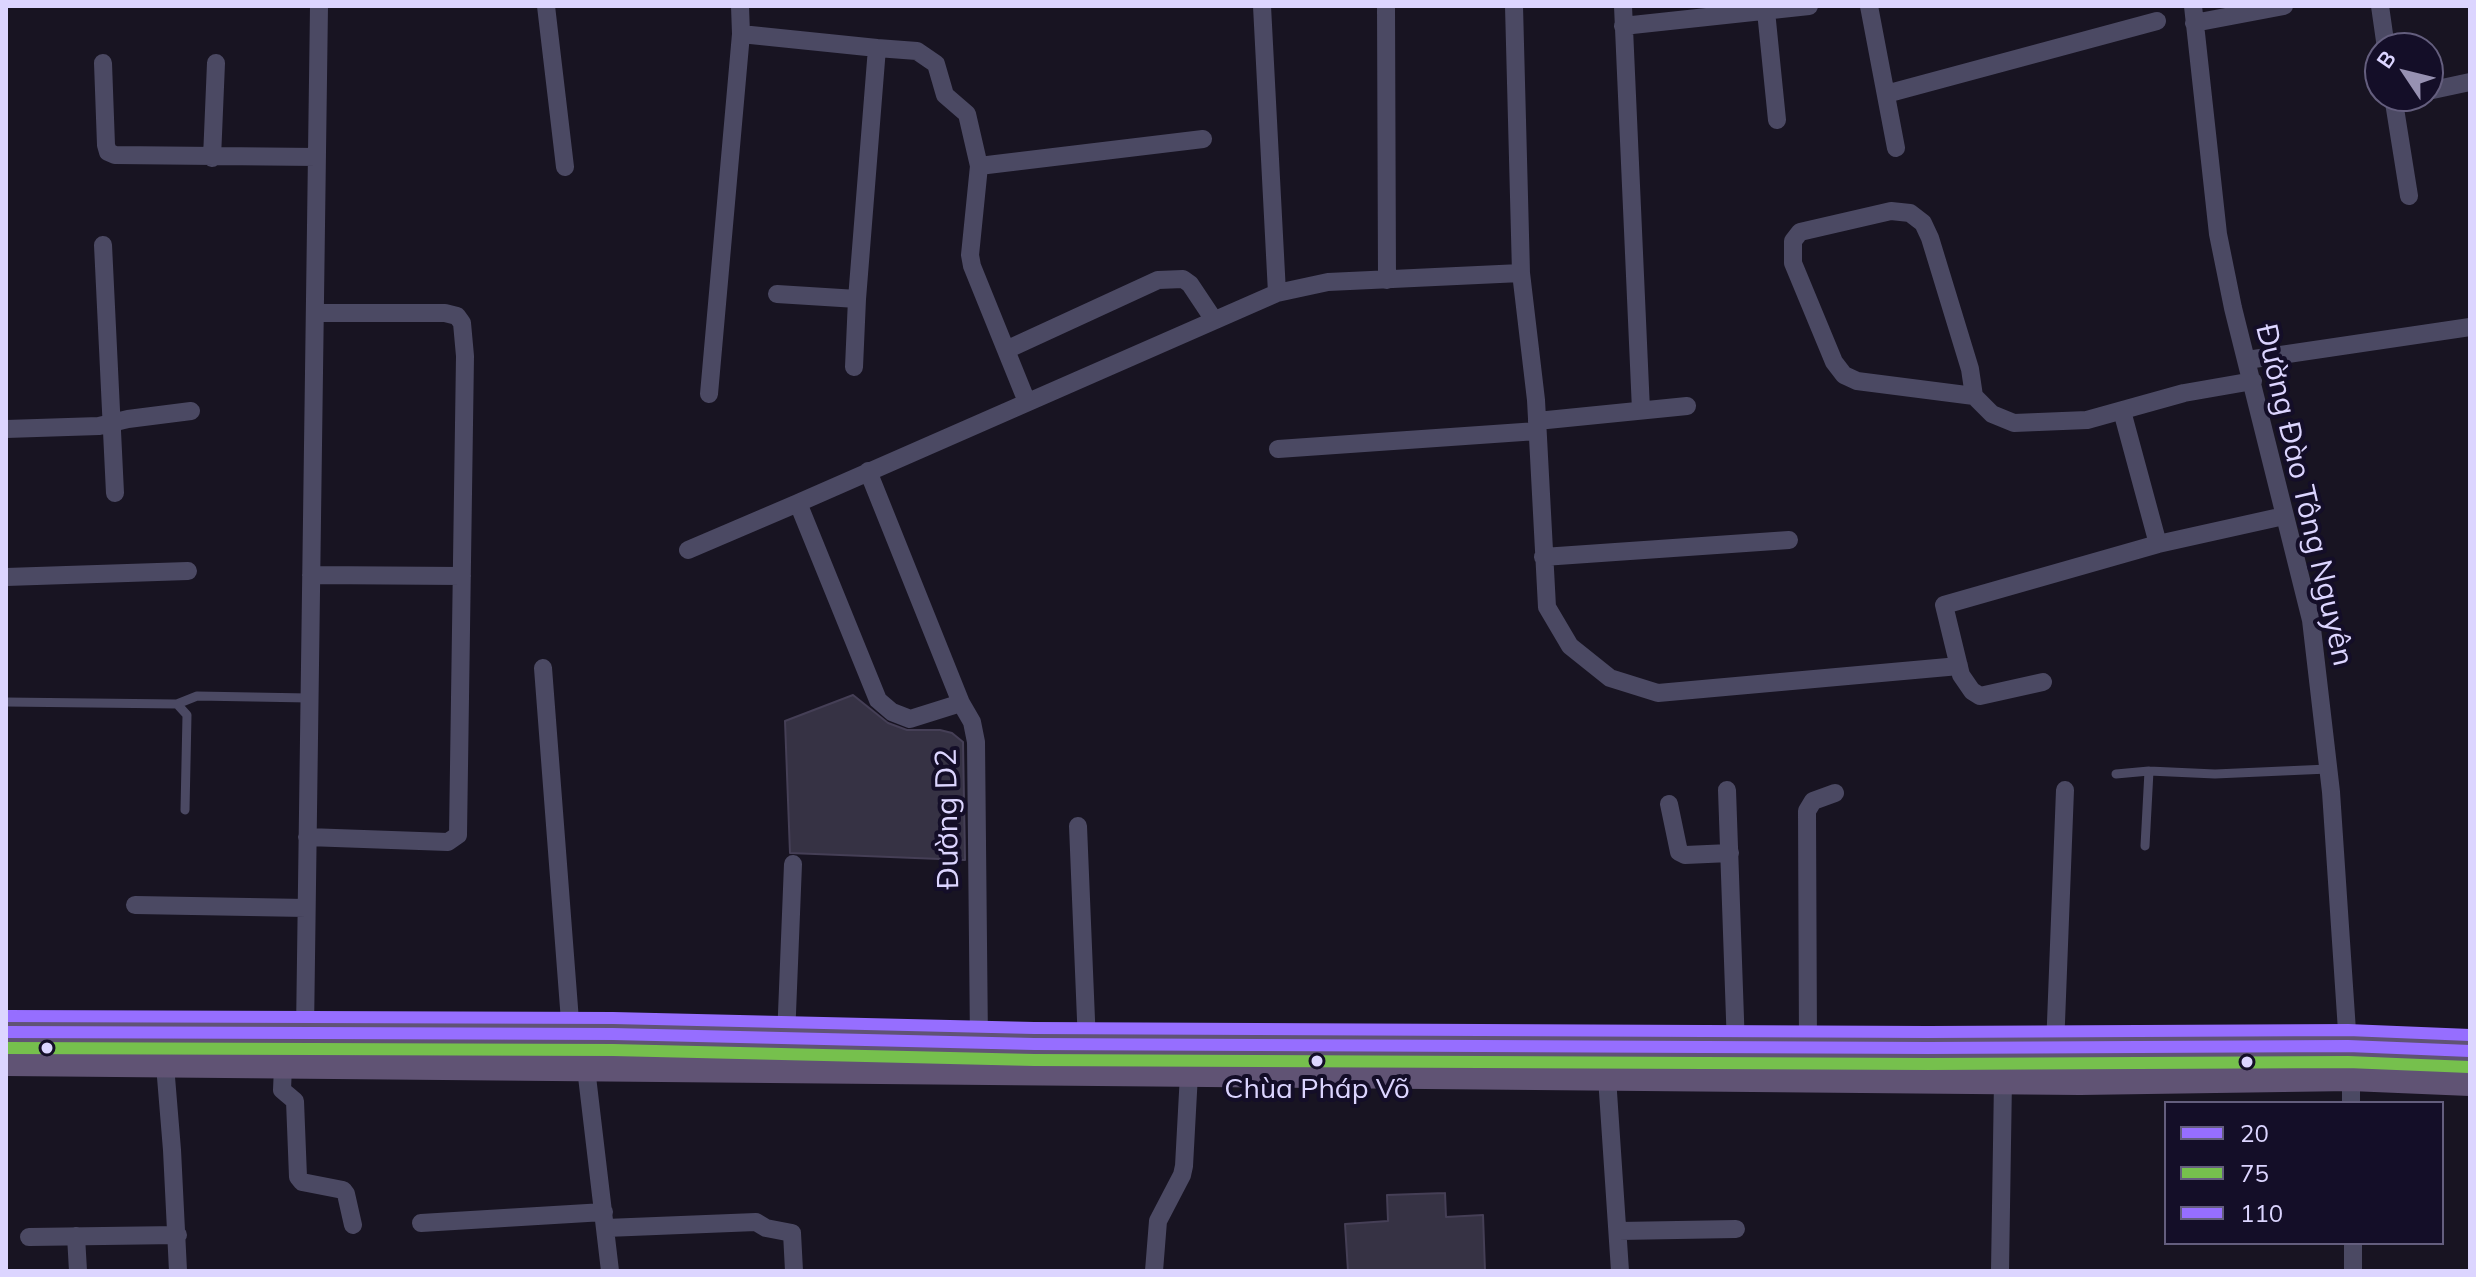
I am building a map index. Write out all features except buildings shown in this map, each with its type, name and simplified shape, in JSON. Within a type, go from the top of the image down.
[{"type":"main road","points":[[6,1032],[571,1034],[1087,1044],[2055,1048],[2348,1046],[2470,1051]]},
{"type":"main road","points":[[1380,1075],[1382,1045]]},
{"type":"main road","points":[[2348,1046],[2351,1090]]},
{"type":"main road","points":[[6,1062],[2003,1080],[2351,1090],[2470,1082]]},
{"type":"street","points":[[305,1032],[319,6]]},
{"type":"street","points":[[546,6],[565,167]]},
{"type":"street","points":[[709,394],[741,34],[740,6]]},
{"type":"street","points":[[1262,6],[1277,293]]},
{"type":"street","points":[[1386,6],[1387,280]]},
{"type":"street","points":[[1514,6],[1521,273],[1537,426],[1547,607],[1570,646],[1610,678],[1658,693],[1959,666]]},
{"type":"street","points":[[1623,6],[1641,410]]},
{"type":"street","points":[[1623,26],[1809,6]]},
{"type":"street","points":[[1869,6],[1896,148]]},
{"type":"street","points":[[2193,14],[2284,6]]},
{"type":"street","points":[[2380,6],[2384,32]]},
{"type":"street","points":[[1766,11],[1777,120]]},
{"type":"street","name":"Đường Đào Tông Nguyên","points":[[2193,14],[2218,234],[2311,620],[2328,769],[2348,1046]]},
{"type":"street","points":[[1886,94],[2157,21]]},
{"type":"street","points":[[741,34],[917,51],[936,64],[945,95],[967,114],[979,166],[970,255],[972,266],[1027,402]]},
{"type":"street","points":[[854,367],[877,48]]},
{"type":"street","points":[[103,63],[108,152],[115,155],[212,158],[317,157]]},
{"type":"street","points":[[212,158],[216,63]]},
{"type":"street","points":[[2444,88],[2470,82]]},
{"type":"street","points":[[2400,112],[2409,196]]},
{"type":"street","points":[[979,166],[1203,139]]},
{"type":"street","points":[[1974,396],[1857,381],[1844,375],[1834,362],[1793,263],[1793,241],[1800,232],[1891,211],[1910,213],[1923,223],[1970,369],[1974,396],[1992,414],[2014,423],[2087,420],[2184,393],[2253,381]]},
{"type":"street","points":[[103,245],[115,493]]},
{"type":"street","points":[[688,550],[1277,293],[1328,282],[1521,273]]},
{"type":"street","points":[[1006,350],[1158,280],[1183,279],[1190,284],[1214,320]]},
{"type":"street","points":[[777,294],[857,299]]},
{"type":"street","points":[[307,837],[448,842],[458,835],[465,356],[462,323],[457,316],[445,313],[317,313]]},
{"type":"street","points":[[2247,360],[2470,327]]},
{"type":"street","points":[[1278,449],[1537,426],[1687,406]]},
{"type":"street","points":[[6,429],[111,424],[191,411]]},
{"type":"street","points":[[2122,411],[2158,544]]},
{"type":"street","name":"Đường D2","points":[[868,471],[961,703],[972,722],[976,742],[979,1043]]},
{"type":"street","points":[[798,503],[878,700],[892,712],[910,719],[961,703]]},
{"type":"street","points":[[2043,682],[1980,696],[1972,691],[1961,675],[1944,605],[2158,544],[2284,516]]},
{"type":"street","points":[[1543,557],[1789,540]]},
{"type":"street","points":[[6,577],[188,571]]},
{"type":"street","points":[[311,575],[462,576]]},
{"type":"street","points":[[543,668],[571,1034]]},
{"type":"street","points":[[1727,790],[1736,1047]]},
{"type":"street","points":[[2055,1048],[2065,790]]},
{"type":"street","points":[[1808,1047],[1807,811],[1813,801],[1835,793]]},
{"type":"street","points":[[1669,804],[1679,852],[1685,855],[1730,853]]},
{"type":"street","points":[[1078,826],[1087,1044]]},
{"type":"street","points":[[786,1038],[793,864]]},
{"type":"street","points":[[135,905],[306,908]]},
{"type":"street","points":[[165,1065],[178,1271]]},
{"type":"street","points":[[283,1066],[282,1090],[295,1101],[298,1177],[302,1182],[343,1190],[353,1225]]},
{"type":"street","points":[[586,1068],[610,1271]]},
{"type":"street","points":[[1154,1271],[1158,1221],[1184,1166],[1189,1074]]},
{"type":"street","points":[[1607,1077],[1620,1271]]},
{"type":"street","points":[[2000,1271],[2003,1080]]},
{"type":"street","points":[[421,1223],[605,1220],[756,1222],[766,1228],[792,1233],[794,1271]]},
{"type":"street","points":[[1619,1231],[1736,1229]]},
{"type":"street","points":[[29,1237],[178,1235]]},
{"type":"street","points":[[76,1236],[78,1271]]},
{"type":"street","points":[[2353,1245],[2353,1271]]},
{"type":"lane","points":[[6,702],[177,704],[197,696],[309,698]]},
{"type":"lane","points":[[177,704],[187,715],[185,810]]},
{"type":"lane","points":[[2116,774],[2328,769]]},
{"type":"lane","points":[[2145,846],[2149,771]]},
{"type":"transit line","name":"110","points":[[6,1016],[613,1018],[1034,1028],[1928,1032],[2348,1030],[2470,1035]]},
{"type":"transit line","name":"20","points":[[6,1032],[613,1034],[1034,1044],[1928,1048],[2348,1046],[2470,1051]]},
{"type":"transit line","name":"75","points":[[6,1048],[613,1050],[1034,1060],[1928,1064],[2348,1062],[2469,1067]]},
{"type":"place","name":"Chùa Pháp Võ","points":[[1317,1061]]}]
